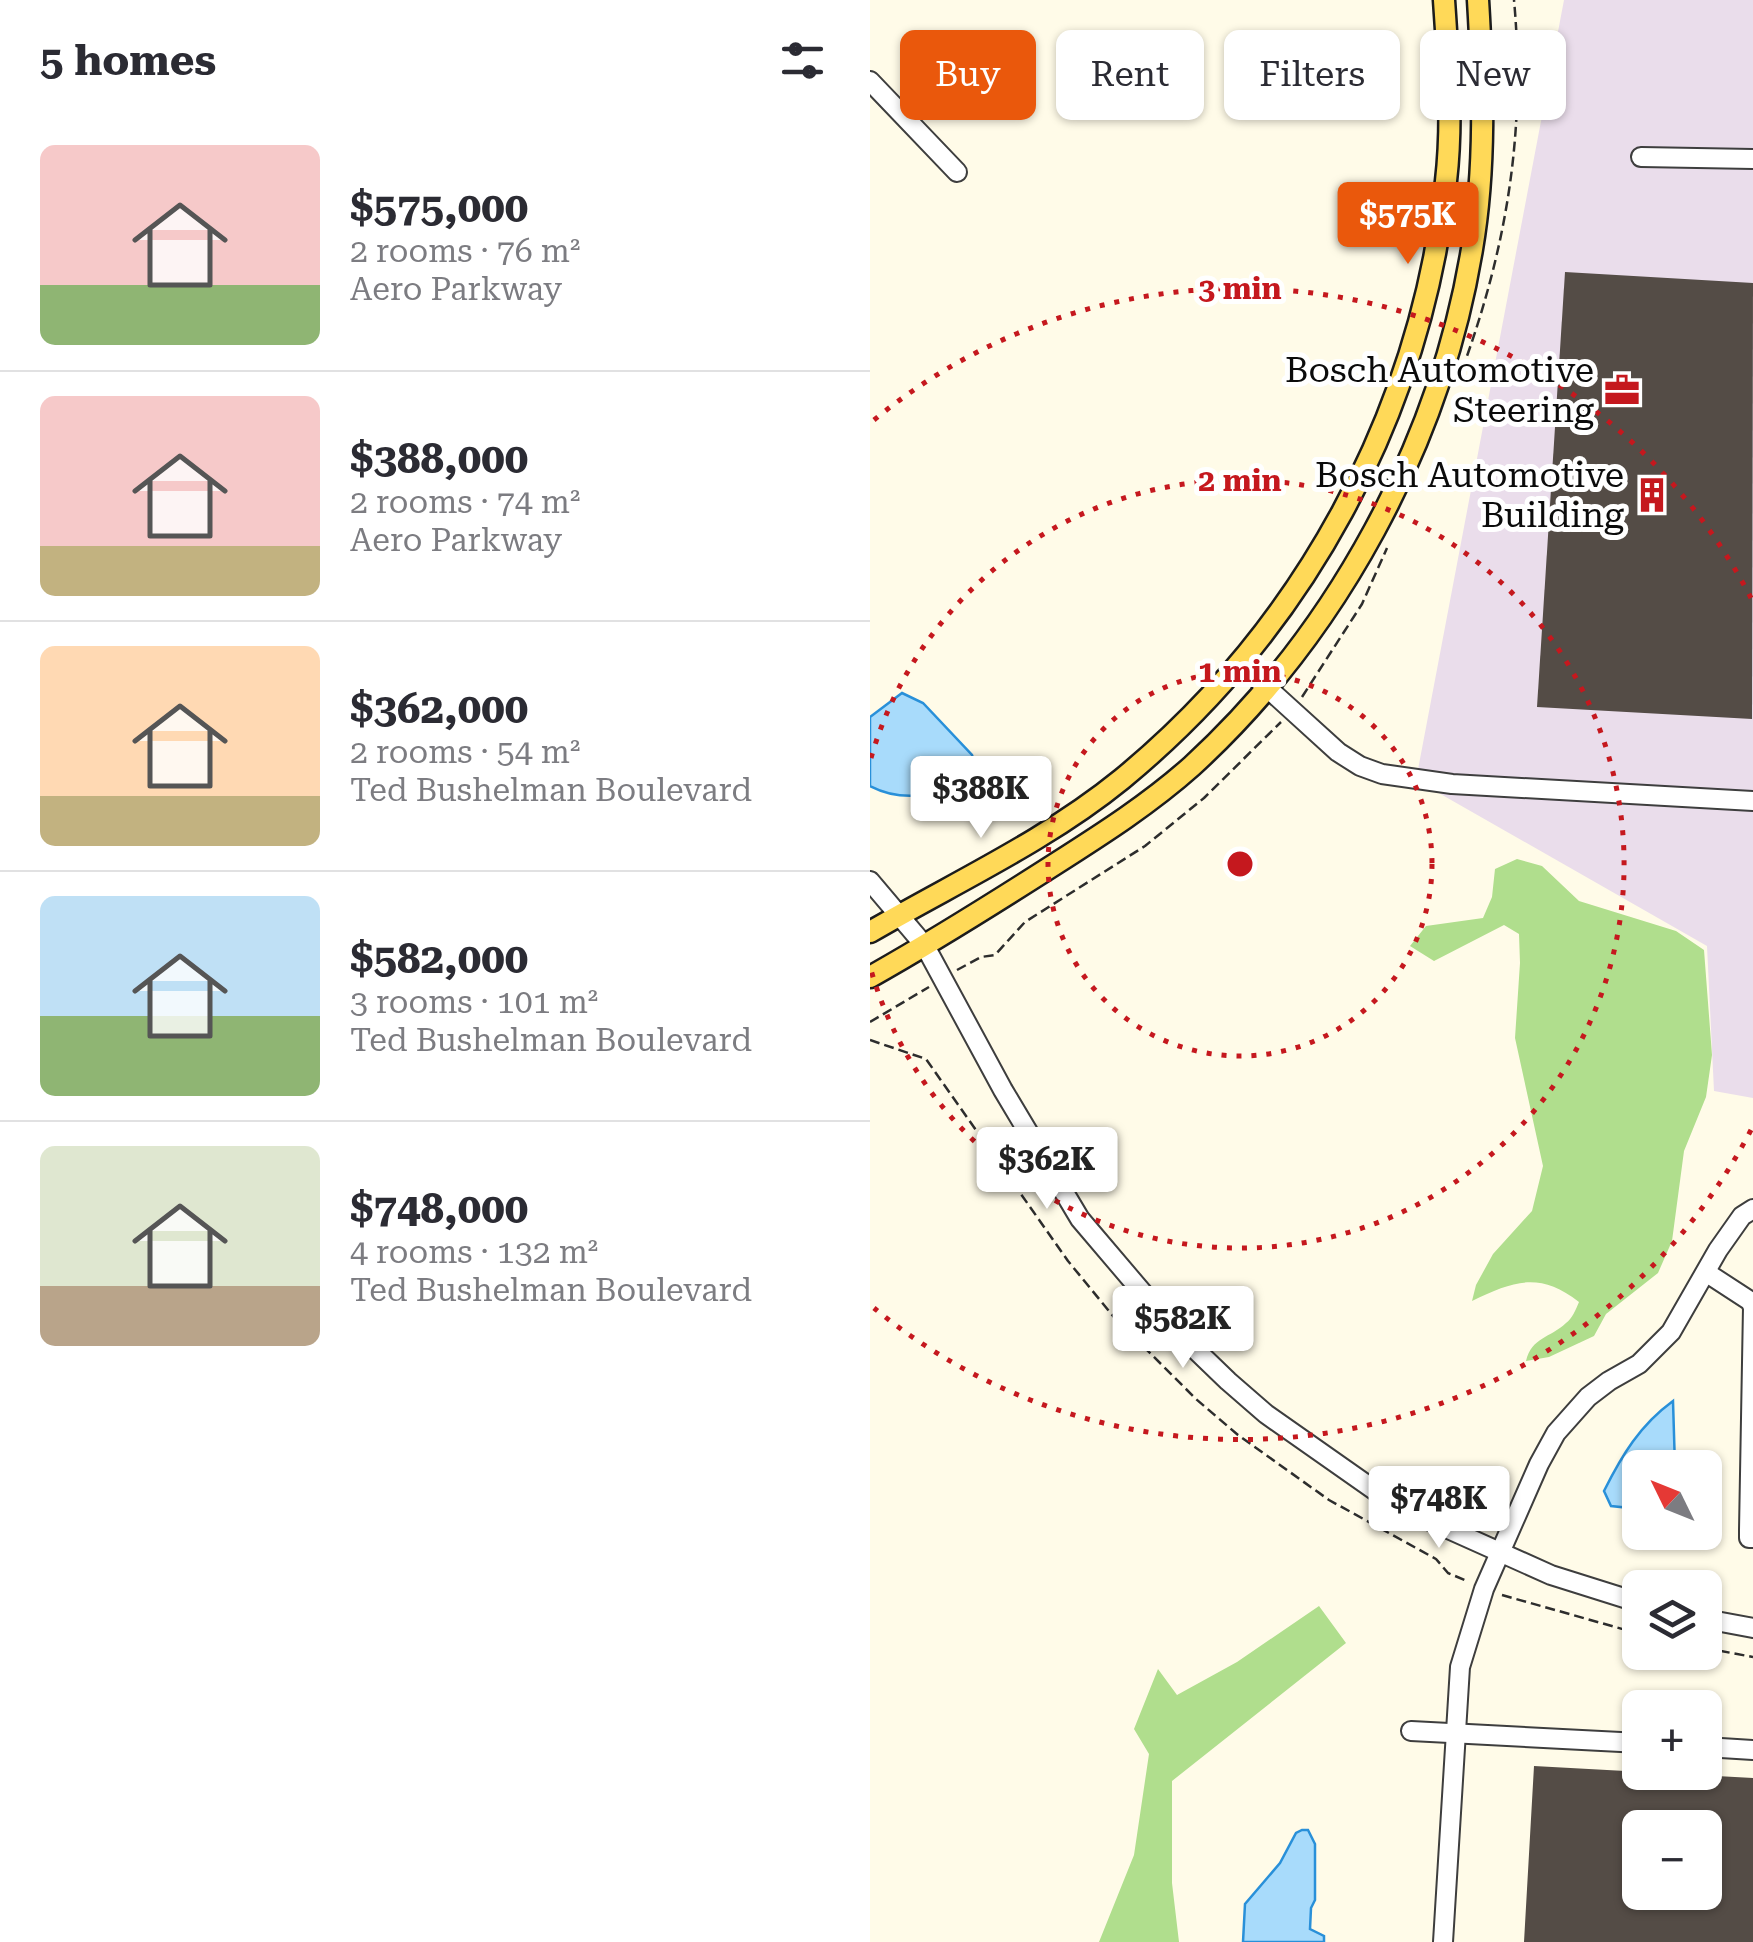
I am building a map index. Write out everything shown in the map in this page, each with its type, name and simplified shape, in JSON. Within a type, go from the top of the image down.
[{"type":"main road","points":[[870,932],[1026,844],[1085,806],[1158,748],[1240,664],[1336,528],[1380,436],[1423,312],[1447,179],[1450,100],[1444,0]]},
{"type":"main road","points":[[870,978],[1119,824],[1191,766],[1266,686],[1346,580],[1378,524],[1434,397],[1452,338],[1473,245],[1481,164],[1484,86],[1478,0]]},
{"type":"street","points":[[870,82],[957,172]]},
{"type":"street","points":[[1641,156],[1753,160]]},
{"type":"street","points":[[1240,664],[1338,752],[1382,774],[1452,784],[1753,801]]},
{"type":"street","points":[[870,881],[925,946],[1003,1090],[1080,1219],[1171,1326],[1266,1414],[1397,1506],[1551,1575],[1622,1597]]},
{"type":"street","points":[[1443,1942],[1454,1733],[1465,1644],[1500,1553],[1556,1433],[1608,1380],[1639,1364],[1657,1348],[1686,1311],[1742,1216],[1753,1209]]},
{"type":"street","points":[[1706,1273],[1753,1307],[1749,1530],[1749,1538],[1753,1538]]},
{"type":"street","points":[[1722,1622],[1753,1628]]},
{"type":"street","points":[[1411,1731],[1622,1742]]},
{"type":"street","points":[[1722,1748],[1753,1750]]},
{"type":"path","points":[[981,957],[995,955],[1025,922],[1145,846],[1204,798],[1274,729]]},
{"type":"path","points":[[870,1022],[881,1014]]},
{"type":"path","points":[[1523,1602],[1537,1602],[1622,1628]]},
{"type":"path","points":[[1722,1651],[1753,1657]]},
{"type":"shaded area","name":"Bosch Automotive Steering","points":[[1564,0],[1753,0],[1753,1098],[1714,1091],[1707,946],[1416,780],[1541,120],[1566,120],[1566,30],[1558,30]]},
{"type":"green space","points":[[1517,859],[1542,866],[1579,901],[1676,931],[1704,950],[1712,1055],[1706,1097],[1684,1151],[1672,1241],[1658,1273],[1606,1314],[1594,1336],[1549,1357],[1526,1361],[1537,1342],[1568,1321],[1579,1302],[1552,1286],[1527,1282],[1472,1301],[1493,1254],[1532,1211],[1543,1166],[1515,1038],[1519,934],[1504,925],[1434,961],[1410,946],[1426,926],[1483,918],[1492,897],[1495,869]]},
{"type":"green space","points":[[1319,1606],[1346,1643],[1172,1781],[1172,1883],[1179,1942],[1099,1942],[1134,1855],[1149,1754],[1134,1729],[1158,1669],[1177,1695],[1237,1662]]},
{"type":"water","points":[[902,693],[923,703],[972,755],[975,765],[954,784],[913,796],[870,786],[870,717]]},
{"type":"water","points":[[1673,1401],[1674,1450],[1628,1450],[1641,1431]]},
{"type":"water","points":[[1622,1459],[1622,1507],[1611,1506],[1604,1491]]},
{"type":"water","points":[[1302,1830],[1308,1830],[1315,1844],[1315,1900],[1310,1929],[1324,1936],[1324,1942],[1243,1942],[1245,1904]]},
{"type":"building","name":"Bosch Automotive Building","points":[[1565,272],[1753,283],[1752,719],[1537,707]]},
{"type":"building","points":[[1534,1766],[1622,1771],[1622,1790],[1722,1790],[1722,1776],[1753,1778],[1753,1942],[1524,1942]]},
{"type":"place","name":"Bosch Automotive Steering","points":[[1622,390]]},
{"type":"place","name":"Bosch Automotive Building","points":[[1652,495]]}]
